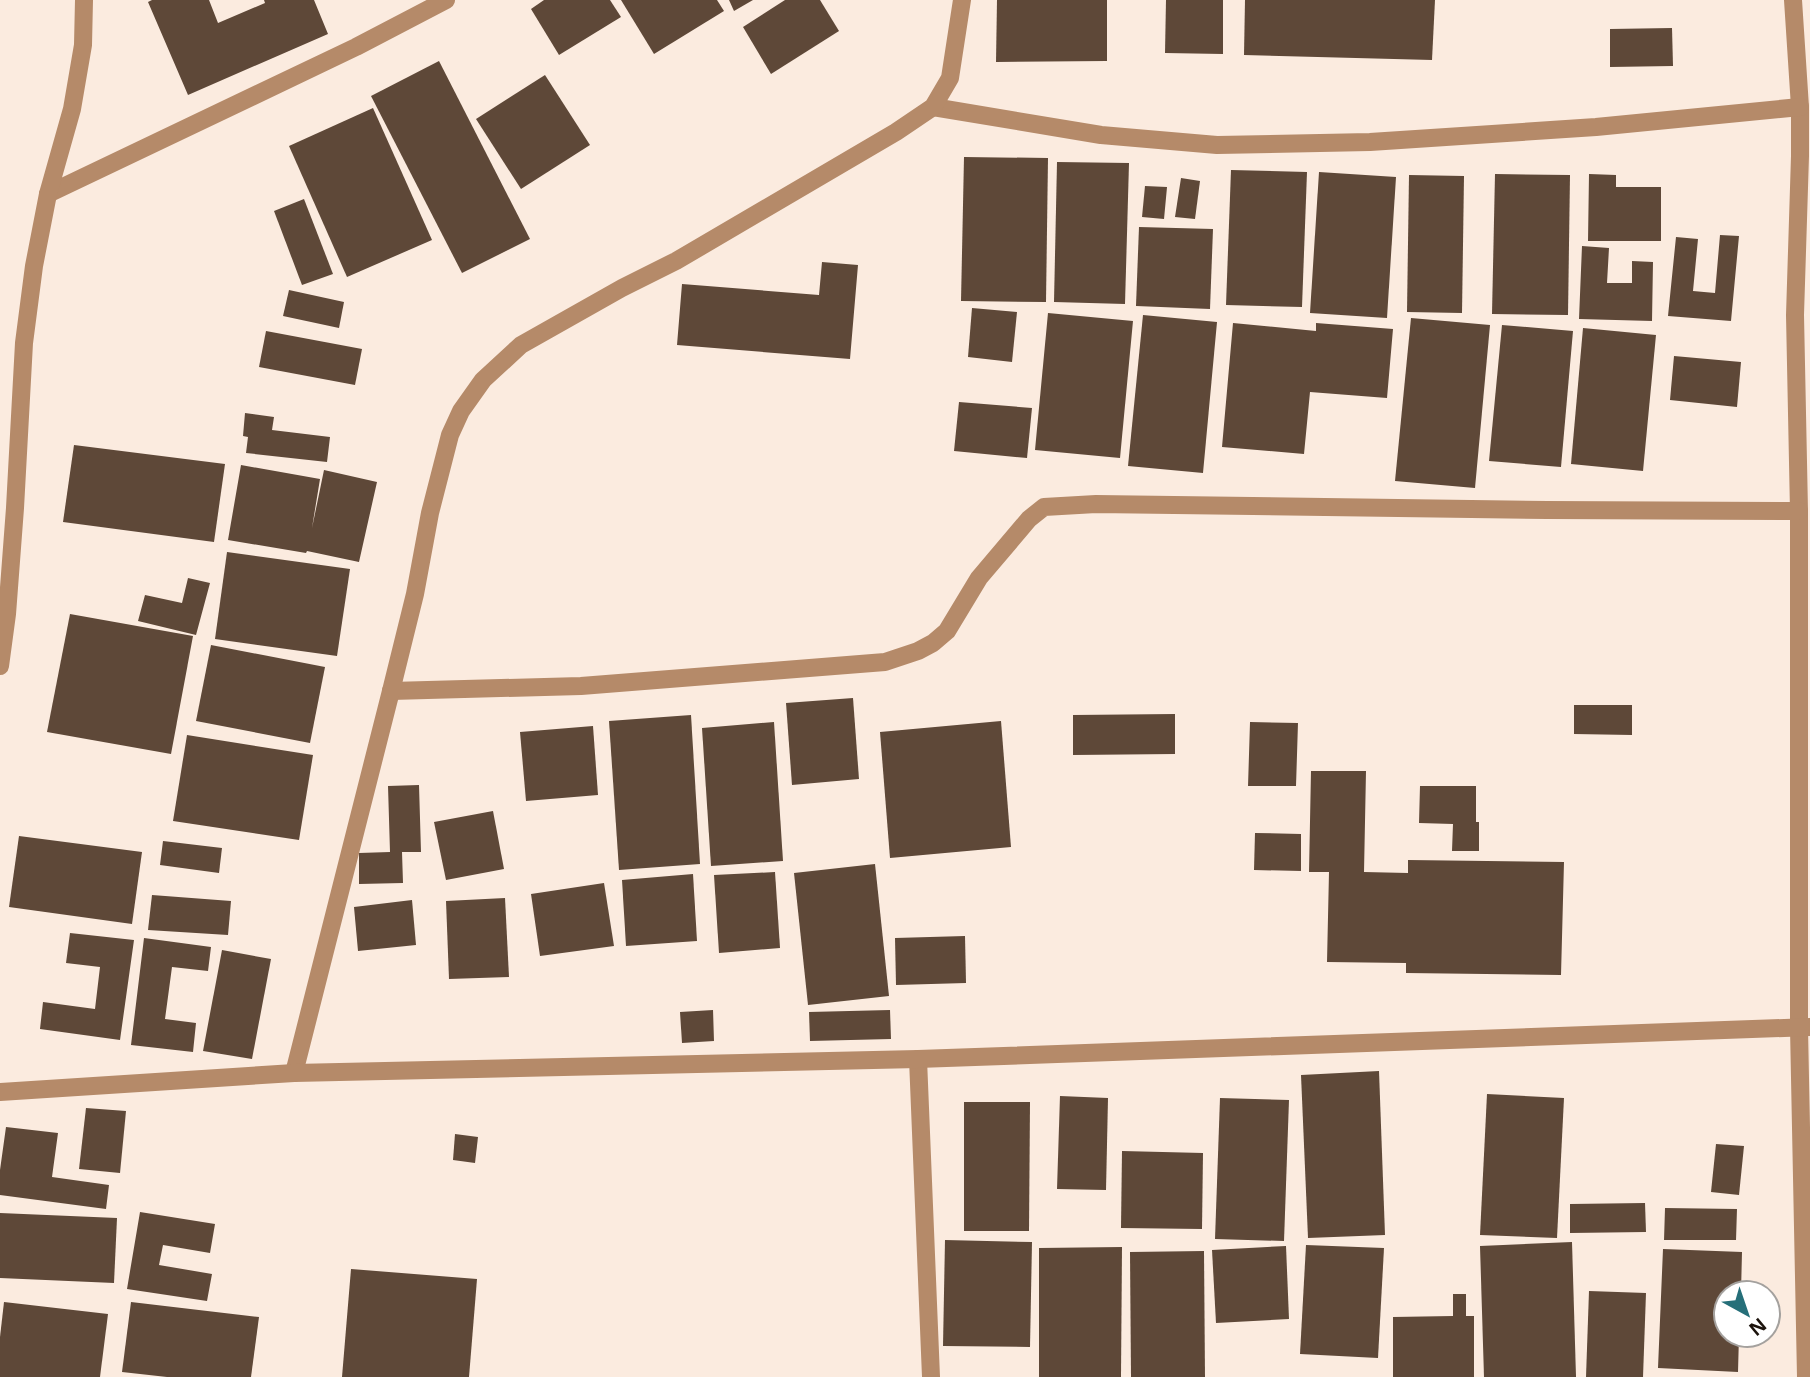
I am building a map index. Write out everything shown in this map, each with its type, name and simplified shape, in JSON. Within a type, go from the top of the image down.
[{"type":"street","points":[[0,666],[15,508],[24,343],[34,266],[48,194],[72,109],[83,45],[84,0]]},
{"type":"street","points":[[48,194],[356,47],[446,0]]},
{"type":"street","points":[[294,1073],[415,594],[430,513],[450,435],[461,411],[483,380],[521,345],[621,288],[688,255],[885,139],[933,107],[950,78],[962,0]]},
{"type":"street","points":[[1793,0],[1800,107],[1803,315],[1799,511],[1805,643],[1806,1377]]},
{"type":"street","points":[[933,107],[1101,135],[1217,145],[1370,142],[1596,127],[1800,107]]},
{"type":"street","points":[[391,691],[582,686],[885,662],[918,651],[947,631],[979,578],[1029,519],[1045,507],[1096,504],[1799,511]]},
{"type":"street","points":[[0,1092],[294,1073],[918,1059],[1804,1028]]},
{"type":"street","points":[[918,1059],[931,1377]]},
{"type":"building","points":[[209,0],[218,23],[265,3],[264,0],[314,0],[328,34],[188,95],[148,2]]},
{"type":"building","points":[[544,0],[610,0],[621,17],[559,55],[531,9]]},
{"type":"building","points":[[621,0],[717,0],[724,11],[654,54]]},
{"type":"building","points":[[729,0],[753,0],[734,11]]},
{"type":"building","points":[[785,0],[820,0],[839,31],[771,74],[743,27]]},
{"type":"building","points":[[997,0],[1107,0],[1107,61],[996,62]]},
{"type":"building","points":[[1166,0],[1223,0],[1223,54],[1165,53]]},
{"type":"building","points":[[1245,0],[1435,0],[1432,60],[1244,55]]},
{"type":"building","points":[[1672,28],[1673,66],[1610,67],[1610,29]]},
{"type":"building","points":[[439,61],[530,239],[462,273],[371,96]]},
{"type":"building","points":[[545,75],[590,145],[521,189],[476,119]]},
{"type":"building","points":[[373,108],[432,240],[347,277],[289,146]]},
{"type":"building","points":[[964,157],[1048,158],[1046,302],[961,301]]},
{"type":"building","points":[[1057,162],[1129,163],[1125,304],[1054,302]]},
{"type":"building","points":[[1231,170],[1307,172],[1302,307],[1226,305]]},
{"type":"building","points":[[1319,172],[1396,177],[1387,318],[1310,313]]},
{"type":"building","points":[[1495,174],[1570,175],[1568,315],[1492,314]]},
{"type":"building","points":[[1589,174],[1616,175],[1616,187],[1661,187],[1661,241],[1588,241]]},
{"type":"building","points":[[1409,175],[1464,176],[1462,313],[1407,312]]},
{"type":"building","points":[[1181,178],[1200,181],[1195,219],[1175,217]]},
{"type":"building","points":[[1145,186],[1167,187],[1164,219],[1142,217]]},
{"type":"building","points":[[304,199],[333,274],[302,285],[274,211]]},
{"type":"building","points":[[1139,227],[1213,229],[1210,309],[1136,306]]},
{"type":"building","points":[[1720,235],[1739,236],[1731,321],[1668,316],[1676,237],[1698,239],[1693,291],[1715,293]]},
{"type":"building","points":[[1582,246],[1609,248],[1607,283],[1632,283],[1632,261],[1653,262],[1652,321],[1579,319]]},
{"type":"building","points":[[822,262],[858,265],[850,359],[677,345],[682,284],[819,295]]},
{"type":"building","points":[[289,290],[344,302],[339,328],[283,316]]},
{"type":"building","points":[[972,308],[1017,312],[1012,362],[968,357]]},
{"type":"building","points":[[1048,313],[1133,321],[1120,458],[1035,450]]},
{"type":"building","points":[[1143,315],[1217,322],[1203,473],[1128,466]]},
{"type":"building","points":[[1411,318],[1490,325],[1475,488],[1395,481]]},
{"type":"building","points":[[1233,323],[1316,331],[1316,323],[1393,329],[1387,398],[1310,392],[1304,454],[1222,447]]},
{"type":"building","points":[[1502,325],[1573,331],[1561,467],[1489,461]]},
{"type":"building","points":[[1583,328],[1656,335],[1643,471],[1571,464]]},
{"type":"building","points":[[266,331],[362,349],[355,385],[259,367]]},
{"type":"building","points":[[1674,356],[1741,362],[1737,407],[1670,400]]},
{"type":"building","points":[[959,402],[1032,408],[1027,458],[954,451]]},
{"type":"building","points":[[245,413],[274,417],[272,430],[330,437],[327,462],[246,453],[248,437],[243,436]]},
{"type":"building","points":[[74,445],[225,464],[214,542],[63,522]]},
{"type":"building","points":[[241,465],[320,479],[312,528],[324,470],[377,482],[359,562],[307,551],[306,553],[228,540]]},
{"type":"building","points":[[227,552],[350,569],[337,656],[215,639]]},
{"type":"building","points":[[188,578],[210,583],[196,635],[138,621],[145,595],[182,603]]},
{"type":"building","points":[[70,614],[193,636],[171,754],[47,732]]},
{"type":"building","points":[[211,645],[325,667],[310,743],[196,721]]},
{"type":"building","points":[[853,698],[859,779],[792,785],[786,703]]},
{"type":"building","points":[[1574,705],[1632,705],[1632,735],[1574,734]]},
{"type":"building","points":[[1175,714],[1175,754],[1073,755],[1073,715]]},
{"type":"building","points":[[691,715],[700,864],[619,870],[609,721]]},
{"type":"building","points":[[1001,721],[1011,847],[890,858],[880,732]]},
{"type":"building","points":[[774,722],[783,861],[711,866],[702,728]]},
{"type":"building","points":[[1250,722],[1298,723],[1296,786],[1248,786]]},
{"type":"building","points":[[593,726],[598,795],[526,801],[520,732]]},
{"type":"building","points":[[187,735],[313,755],[299,840],[173,821]]},
{"type":"building","points":[[1311,771],[1366,771],[1364,872],[1408,873],[1408,860],[1564,862],[1561,975],[1406,973],[1406,963],[1327,962],[1329,872],[1309,872]]},
{"type":"building","points":[[419,785],[421,852],[402,852],[403,883],[359,884],[359,853],[390,852],[388,786]]},
{"type":"building","points":[[1420,786],[1476,786],[1479,851],[1452,851],[1453,824],[1419,823]]},
{"type":"building","points":[[493,811],[504,869],[446,880],[434,822]]},
{"type":"building","points":[[1255,833],[1301,834],[1301,871],[1254,870]]},
{"type":"building","points":[[19,836],[142,852],[132,924],[9,907]]},
{"type":"building","points":[[163,841],[222,848],[219,873],[160,865]]},
{"type":"building","points":[[875,864],[889,996],[808,1005],[794,873]]},
{"type":"building","points":[[775,872],[780,948],[719,953],[714,875]]},
{"type":"building","points":[[693,874],[697,941],[626,946],[622,880]]},
{"type":"building","points":[[604,883],[614,946],[540,956],[531,894]]},
{"type":"building","points":[[152,895],[231,901],[228,935],[148,930]]},
{"type":"building","points":[[505,898],[509,977],[449,979],[446,901]]},
{"type":"building","points":[[412,900],[416,945],[358,951],[354,907]]},
{"type":"building","points":[[70,933],[134,940],[120,1040],[40,1029],[43,1002],[95,1009],[100,967],[66,963]]},
{"type":"building","points":[[965,936],[966,983],[896,985],[895,938]]},
{"type":"building","points":[[144,938],[211,947],[208,971],[172,967],[165,1019],[196,1023],[193,1052],[131,1045]]},
{"type":"building","points":[[222,950],[271,959],[252,1059],[203,1051]]},
{"type":"building","points":[[713,1010],[714,1041],[682,1043],[680,1012]]},
{"type":"building","points":[[890,1010],[891,1039],[810,1041],[809,1012]]},
{"type":"building","points":[[1379,1071],[1385,1235],[1308,1238],[1301,1075]]},
{"type":"building","points":[[1487,1094],[1564,1098],[1557,1238],[1480,1235]]},
{"type":"building","points":[[1060,1096],[1108,1098],[1106,1190],[1057,1189]]},
{"type":"building","points":[[1220,1098],[1289,1100],[1284,1241],[1215,1239]]},
{"type":"building","points":[[964,1102],[1030,1102],[1029,1231],[964,1231]]},
{"type":"building","points":[[86,1108],[126,1111],[120,1173],[79,1169]]},
{"type":"building","points":[[6,1127],[58,1133],[52,1177],[109,1185],[106,1209],[0,1195],[0,1170]]},
{"type":"building","points":[[455,1134],[478,1137],[475,1163],[453,1160]]},
{"type":"building","points":[[1716,1144],[1744,1146],[1739,1195],[1711,1192]]},
{"type":"building","points":[[1122,1151],[1203,1153],[1202,1229],[1121,1228]]},
{"type":"building","points":[[1645,1203],[1646,1232],[1570,1233],[1570,1204]]},
{"type":"building","points":[[1665,1208],[1737,1209],[1736,1240],[1664,1240]]},
{"type":"building","points":[[140,1212],[215,1224],[210,1253],[163,1245],[159,1265],[212,1274],[207,1301],[127,1289]]},
{"type":"building","points":[[0,1213],[117,1218],[114,1283],[0,1278]]},
{"type":"building","points":[[945,1240],[1032,1242],[1030,1347],[943,1346]]},
{"type":"building","points":[[1572,1242],[1576,1377],[1484,1377],[1480,1246]]},
{"type":"building","points":[[1306,1245],[1384,1248],[1378,1358],[1300,1354]]},
{"type":"building","points":[[1286,1246],[1289,1319],[1216,1323],[1212,1250]]},
{"type":"building","points":[[1122,1247],[1121,1377],[1039,1377],[1039,1248]]},
{"type":"building","points":[[1663,1249],[1742,1252],[1741,1279],[1712,1279],[1712,1349],[1739,1349],[1738,1372],[1658,1368]]},
{"type":"building","points":[[1204,1251],[1205,1377],[1131,1377],[1130,1252]]},
{"type":"building","points":[[351,1269],[477,1279],[469,1377],[342,1377]]},
{"type":"building","points":[[1589,1291],[1646,1293],[1643,1377],[1586,1377]]},
{"type":"building","points":[[1453,1294],[1466,1294],[1466,1316],[1474,1316],[1474,1377],[1393,1377],[1393,1317],[1453,1316]]},
{"type":"building","points":[[4,1302],[108,1314],[100,1377],[0,1377],[0,1337]]},
{"type":"building","points":[[131,1302],[259,1317],[251,1377],[167,1377],[122,1372]]}]
